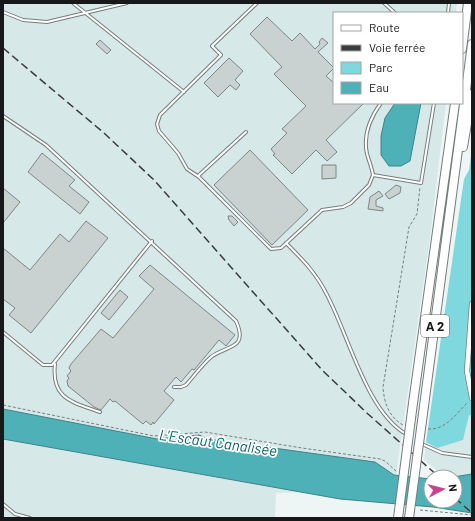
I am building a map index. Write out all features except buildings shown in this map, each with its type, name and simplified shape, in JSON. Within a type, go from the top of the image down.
[{"type":"highway","points":[[463,26],[464,3]]},
{"type":"highway","points":[[463,40],[468,3]]},
{"type":"highway","name":"A 2","points":[[409,518],[456,176],[472,44]]},
{"type":"highway","points":[[456,176],[465,138],[472,94]]},
{"type":"highway","name":"A 2","points":[[398,518],[455,104]]},
{"type":"street","points":[[472,304],[467,371],[472,398]]},
{"type":"lane","points":[[73,3],[184,92]]},
{"type":"lane","points":[[3,12],[23,20],[43,22],[55,21],[83,12],[126,3]]},
{"type":"lane","points":[[256,3],[212,46],[221,55],[159,117],[157,126],[160,134],[180,155],[186,169],[198,176],[270,248],[279,249],[322,210],[343,207],[351,203],[369,185],[373,175],[367,152],[366,136],[370,123],[380,104]]},
{"type":"lane","points":[[384,3],[394,12]]},
{"type":"lane","points":[[373,175],[421,183],[434,104]]},
{"type":"lane","points":[[3,116],[46,145],[152,241],[172,263],[236,321],[240,336],[236,345],[211,357],[186,385],[174,387]]},
{"type":"lane","points":[[198,176],[246,132]]},
{"type":"lane","points":[[3,332],[43,365],[52,365],[152,241]]},
{"type":"lane","points":[[286,243],[309,267],[324,288],[358,365],[383,414],[402,432],[432,449],[448,455],[472,457]]},
{"type":"lane","points":[[55,362],[56,382],[60,393],[67,400],[100,412]]},
{"type":"lane","points":[[3,504],[15,514],[30,518]]},
{"type":"path","points":[[386,406],[384,384],[409,227],[417,214],[421,183]]},
{"type":"path","points":[[3,405],[154,436],[206,432],[380,459],[385,461],[396,472]]},
{"type":"path","points":[[420,510],[472,515]]},
{"type":"shaded area","points":[[3,3],[457,3],[456,12],[333,12],[333,104],[446,104],[430,238],[394,489],[276,493],[275,518],[3,518]]},
{"type":"shaded area","points":[[469,415],[472,416],[472,474],[463,475],[463,469],[435,469],[424,460],[426,442],[437,448]]},
{"type":"green space","points":[[472,148],[472,416],[469,415],[463,440],[437,448],[426,442],[464,179],[469,170]]},
{"type":"water","points":[[394,104],[421,104],[410,161],[401,166],[389,166],[381,155],[381,136],[385,118]]},
{"type":"water","name":"L'Escaut Canalisée","points":[[3,409],[157,439],[199,435],[208,439],[375,462],[394,475],[423,478],[423,506],[340,499],[3,439]]},
{"type":"water","points":[[472,474],[472,513],[446,509],[463,509],[463,475]]},
{"type":"railway","points":[[3,48],[104,133],[154,180],[322,370],[368,414],[430,469]]},
{"type":"railway","points":[[463,505],[472,513]]}]
